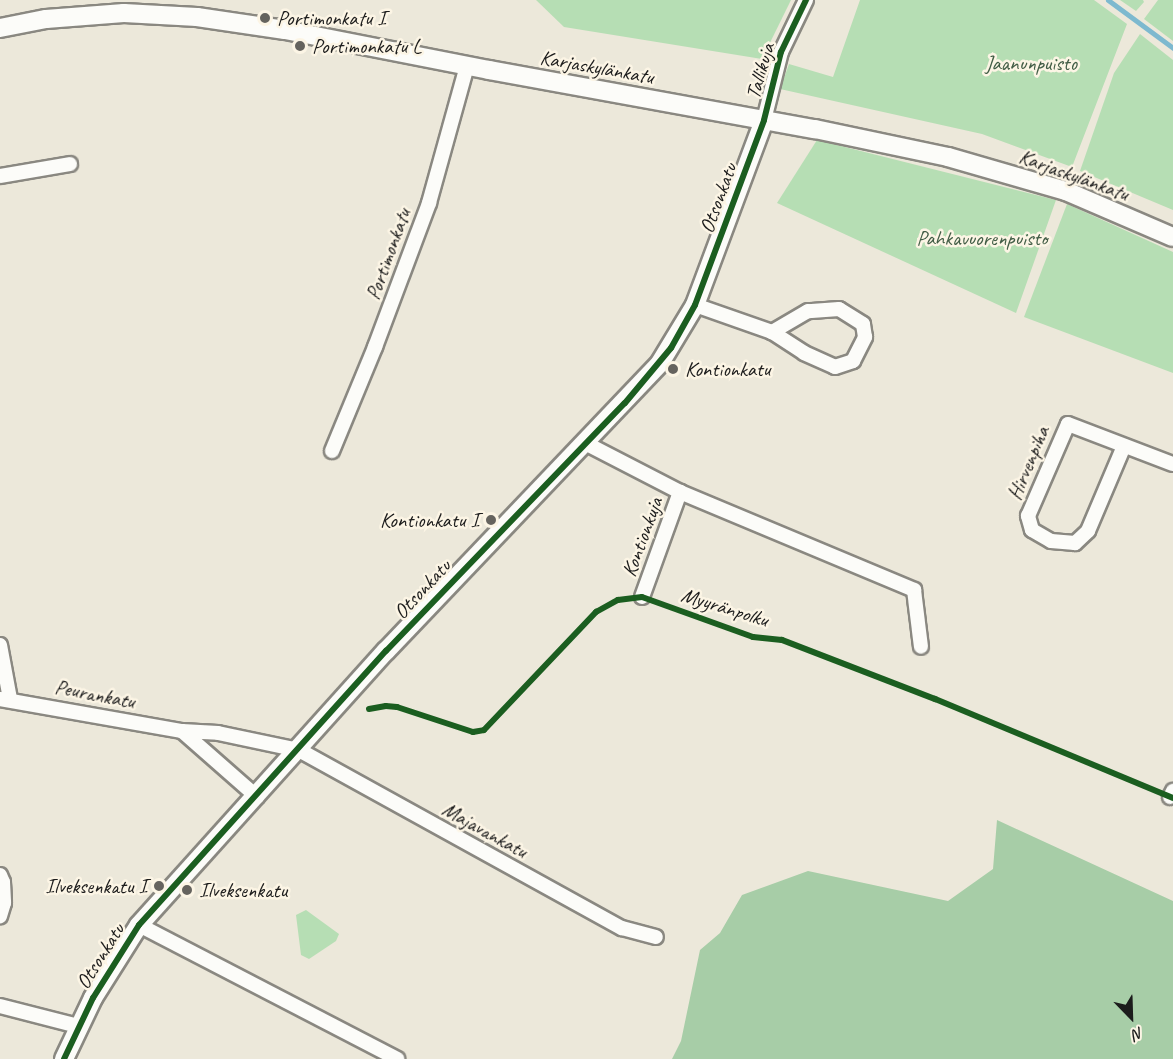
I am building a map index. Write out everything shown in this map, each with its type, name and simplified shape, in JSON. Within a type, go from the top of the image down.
[{"type":"street","name":"Tallikuja","points":[[764,120],[781,52],[806,0]]},
{"type":"street","name":"Karjaskylänkatu","points":[[0,28],[46,19],[124,13],[197,16],[295,32],[948,157],[1066,191],[1173,237]]},
{"type":"street","name":"Portimonkatu","points":[[332,451],[375,348],[429,203],[467,66]]},
{"type":"street","name":"Otsonkatu","points":[[64,1059],[78,1026],[122,949],[139,925],[431,603],[660,363],[695,305],[764,120]]},
{"type":"street","points":[[0,176],[70,164]]},
{"type":"street","points":[[695,305],[772,332],[804,353],[835,367],[853,361],[865,337],[863,324],[839,309],[808,311],[772,332]]},
{"type":"street","name":"Hirvenpiha","points":[[1124,446],[1088,531],[1075,543],[1051,541],[1032,530],[1028,516],[1068,424],[1173,464]]},
{"type":"street","points":[[585,443],[680,492],[914,590],[921,647]]},
{"type":"street","name":"Kontionkuja","points":[[642,597],[680,492]]},
{"type":"street","points":[[0,645],[5,699]]},
{"type":"street","name":"Peurankatu","points":[[5,699],[182,731],[218,733],[299,750]]},
{"type":"street","points":[[182,731],[257,797]]},
{"type":"street","name":"Majavankatu","points":[[299,750],[622,928],[656,937]]},
{"type":"street","points":[[0,875],[3,893],[0,916]]},
{"type":"street","points":[[139,925],[397,1059]]},
{"type":"street","points":[[0,1006],[78,1026]]},
{"type":"green space","points":[[536,0],[791,0],[762,59],[564,27]]},
{"type":"green space","name":"Jaanunpuisto","points":[[860,0],[1094,0],[1127,24],[1072,167],[982,134],[780,89],[789,64],[833,77]]},
{"type":"green space","points":[[1120,0],[1143,0],[1144,2],[1136,11]]},
{"type":"green space","points":[[1158,0],[1173,0],[1173,41],[1144,19]]},
{"type":"green space","points":[[1140,34],[1173,60],[1173,210],[1080,171],[1114,73]]},
{"type":"green space","name":"Pahkavuorenpuisto","points":[[817,140],[1056,200],[1016,313],[777,203]]},
{"type":"green space","name":"Pahkavuorenpuisto","points":[[1067,204],[1173,252],[1173,373],[1024,317]]},
{"type":"green space","points":[[997,820],[1173,901],[1173,1059],[672,1059],[681,1041],[700,950],[720,933],[742,895],[808,871],[948,901],[993,869]]},
{"type":"green space","points":[[306,910],[339,934],[336,941],[309,959],[301,955],[296,915]]},
{"type":"waterway","points":[[1108,0],[1173,48]]},
{"type":"cycle path","points":[[64,1059],[93,998],[139,925],[386,651],[625,403],[671,348],[695,305],[764,120],[781,52],[806,0]]},
{"type":"cycle path","name":"Myyränpolku","points":[[369,709],[397,707],[473,732],[484,730],[596,612],[618,600],[642,597],[753,637],[782,640],[935,699],[1173,798]]},
{"type":"place","name":"Portimonkatu I","points":[[265,18]]},
{"type":"place","name":"Portimonkatu L","points":[[300,46]]},
{"type":"place","name":"Kontionkatu","points":[[673,369]]},
{"type":"place","name":"Kontionkatu I","points":[[491,520]]},
{"type":"place","name":"Ilveksenkatu I","points":[[159,886]]},
{"type":"place","name":"Ilveksenkatu","points":[[187,890]]}]
